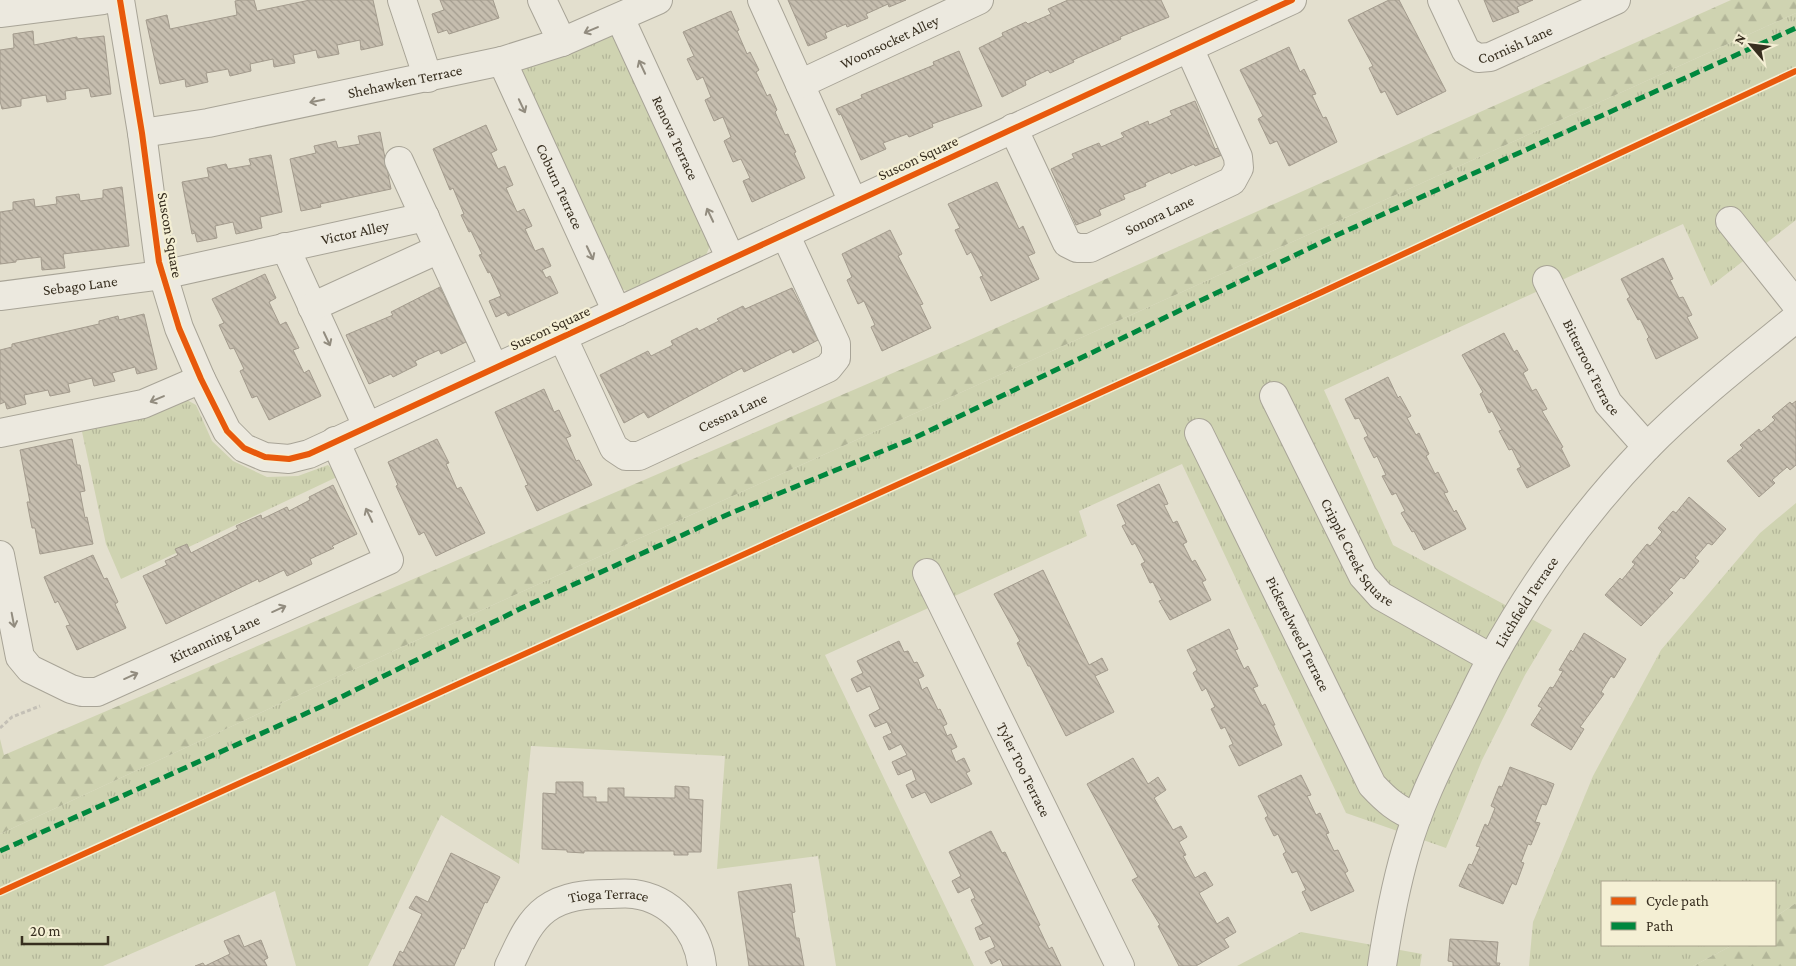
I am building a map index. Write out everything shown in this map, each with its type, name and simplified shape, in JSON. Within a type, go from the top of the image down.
[{"type":"street","points":[[0,13],[103,0]]},
{"type":"street","name":"Suscon Square","points":[[120,0],[142,133],[162,275],[179,328],[201,379],[227,431],[244,448],[265,457],[288,458],[309,454],[366,426],[1292,0]]},
{"type":"street","points":[[402,0],[428,78]]},
{"type":"street","points":[[542,0],[562,42]]},
{"type":"street","name":"Shehawken Terrace","points":[[142,133],[208,123],[502,61],[562,42],[658,0]]},
{"type":"street","points":[[762,0],[854,202]]},
{"type":"street","name":"Woonsocket Alley","points":[[800,84],[979,0]]},
{"type":"street","name":"Cornish Lane","points":[[1442,0],[1466,51],[1478,58],[1490,57],[1616,0]]},
{"type":"street","name":"Renova Terrace","points":[[620,18],[731,259]]},
{"type":"street","name":"Sonora Lane","points":[[1013,128],[1067,243],[1077,248],[1090,248],[1232,181],[1239,168],[1238,157],[1189,48]]},
{"type":"street","name":"Coburn Terrace","points":[[502,61],[617,312]]},
{"type":"street","points":[[399,161],[494,368]]},
{"type":"street","name":"Victor Alley","points":[[162,275],[425,217]]},
{"type":"street","points":[[1730,222],[1796,304]]},
{"type":"street","name":"Cessna Lane","points":[[562,336],[614,448],[626,456],[639,456],[648,452],[828,368],[836,358],[836,344],[785,234]]},
{"type":"street","points":[[285,247],[366,426]]},
{"type":"street","points":[[312,308],[439,249]]},
{"type":"street","name":"Sebago Lane","points":[[0,296],[162,275]]},
{"type":"street","name":"Bitterroot Terrace","points":[[1547,280],[1608,404],[1647,447]]},
{"type":"street","name":"Litchfield Terrace","points":[[1382,966],[1389,916],[1406,850],[1417,817],[1444,754],[1491,658],[1528,597],[1578,527],[1647,447],[1706,391],[1796,318]]},
{"type":"street","points":[[0,433],[143,404],[201,379]]},
{"type":"street","name":"Cripple Creek Square","points":[[1274,396],[1363,576],[1381,596],[1491,658]]},
{"type":"street","name":"Pickerelweed Terrace","points":[[1199,433],[1372,785],[1389,803],[1417,817]]},
{"type":"street","name":"Kittanning Lane","points":[[0,555],[20,657],[30,669],[71,689],[82,692],[97,692],[389,560],[335,441]]},
{"type":"street","name":"Tyler Too Terrace","points":[[927,573],[1120,966]]},
{"type":"street","name":"Tioga Terrace","points":[[509,966],[529,926],[546,909],[566,898],[590,894],[634,894],[657,901],[677,914],[693,933],[701,956],[702,966]]},
{"type":"path","points":[[0,728],[12,717],[44,704],[71,689]]},
{"type":"green space","points":[[1731,0],[1796,0],[1796,13],[473,614],[0,834],[0,739],[4,755],[958,345]]},
{"type":"green space","points":[[1796,13],[1796,220],[1711,286],[1683,224],[1324,390],[1393,545],[1552,630],[1525,675],[1482,760],[1446,848],[1346,813],[1182,464],[1079,511],[1087,536],[825,655],[974,966],[836,966],[818,856],[717,869],[725,756],[531,746],[519,864],[441,815],[368,966],[296,966],[275,891],[103,966],[0,966],[0,834],[473,614]]},
{"type":"green space","points":[[607,34],[618,37],[712,241],[706,255],[627,291],[614,286],[519,75],[524,67]]},
{"type":"green space","points":[[187,400],[196,405],[212,441],[233,461],[267,477],[298,476],[328,465],[339,476],[121,579],[106,544],[81,427]]},
{"type":"green space","points":[[1796,503],[1796,903],[1776,916],[1776,881],[1601,881],[1601,946],[1731,946],[1693,966],[1529,966],[1533,922],[1593,776],[1661,650],[1760,533]]},
{"type":"green space","points":[[1796,903],[1796,966],[1693,966],[1731,946],[1776,946],[1776,916]]},
{"type":"green space","points":[[1301,932],[1422,954],[1420,966],[1237,966]]},
{"type":"building","points":[[254,0],[257,11],[310,0],[373,0],[383,45],[361,50],[360,40],[337,45],[339,54],[318,58],[316,50],[293,55],[295,63],[274,67],[273,59],[250,64],[251,71],[230,76],[228,69],[206,73],[208,82],[186,87],[185,79],[160,84],[146,20],[167,15],[170,29],[237,15],[235,1]]},
{"type":"building","points":[[440,0],[493,0],[499,18],[449,34],[447,30],[438,33],[432,14],[444,10]]},
{"type":"building","points":[[788,0],[906,0],[889,7],[888,4],[866,14],[868,18],[847,27],[846,24],[825,33],[827,38],[808,46]]},
{"type":"building","points":[[1068,0],[1161,0],[1169,17],[1120,37],[1121,39],[1073,60],[1074,62],[1050,73],[1048,70],[1025,81],[1026,85],[1002,97],[979,48],[1003,36],[1002,33],[1026,22],[1028,24],[1051,14],[1048,9]]},
{"type":"building","points":[[1389,0],[1399,0],[1446,91],[1397,115],[1385,91],[1381,93],[1369,68],[1373,66],[1348,20]]},
{"type":"building","points":[[1484,0],[1533,0],[1517,7],[1519,12],[1493,22]]},
{"type":"building","points":[[731,11],[747,54],[750,52],[759,70],[756,72],[767,96],[770,94],[777,110],[775,112],[785,135],[788,134],[805,178],[752,202],[743,181],[750,178],[741,159],[733,162],[724,141],[731,137],[723,117],[714,121],[705,100],[711,97],[703,77],[697,80],[687,59],[694,56],[683,32]]},
{"type":"building","points":[[33,31],[34,45],[77,37],[77,39],[104,36],[111,94],[91,97],[89,88],[65,91],[66,99],[47,102],[46,95],[21,99],[21,106],[2,109],[0,101],[0,50],[14,48],[13,34]]},
{"type":"building","points":[[1289,47],[1300,72],[1304,69],[1316,94],[1312,95],[1323,118],[1326,117],[1337,142],[1289,166],[1277,141],[1270,144],[1258,119],[1263,116],[1240,70]]},
{"type":"building","points":[[959,51],[982,106],[932,124],[933,127],[909,137],[907,134],[883,143],[886,149],[861,160],[841,114],[839,115],[836,109],[862,98],[861,95],[934,65],[933,62]]},
{"type":"building","points":[[1195,101],[1215,149],[1218,148],[1222,155],[1171,174],[1170,172],[1145,183],[1146,186],[1123,195],[1125,199],[1099,210],[1101,215],[1076,225],[1051,169],[1074,158],[1072,154],[1099,143],[1101,147],[1124,137],[1121,133],[1148,121],[1149,125],[1172,115],[1170,111]]},
{"type":"building","points":[[486,125],[497,150],[491,153],[498,169],[505,166],[513,185],[506,188],[517,212],[524,209],[532,226],[525,229],[535,251],[543,248],[551,266],[542,270],[546,278],[550,276],[558,293],[508,316],[506,312],[496,317],[489,301],[501,296],[490,272],[488,273],[479,255],[482,254],[461,215],[464,214],[453,188],[450,190],[433,149]]},
{"type":"building","points":[[380,132],[391,189],[320,204],[321,207],[301,211],[290,159],[316,153],[314,146],[336,141],[338,148],[360,144],[358,136]]},
{"type":"building","points":[[271,155],[282,212],[260,217],[262,228],[236,234],[233,222],[215,226],[217,238],[197,242],[195,233],[192,234],[182,182],[209,177],[207,168],[226,164],[228,169],[251,165],[249,159]]},
{"type":"building","points":[[997,182],[1019,229],[1023,226],[1035,253],[1028,256],[1039,279],[991,301],[980,277],[983,276],[971,252],[967,255],[955,230],[960,228],[948,204]]},
{"type":"building","points":[[122,187],[129,246],[63,254],[65,268],[42,270],[41,257],[0,264],[0,212],[13,210],[13,202],[34,199],[35,207],[57,204],[56,197],[79,194],[80,201],[103,198],[103,190]]},
{"type":"building","points":[[890,230],[902,254],[898,256],[923,304],[920,305],[931,328],[882,351],[871,327],[875,325],[864,301],[858,304],[847,280],[852,277],[842,254]]},
{"type":"building","points":[[1663,258],[1673,279],[1670,280],[1679,298],[1683,297],[1692,315],[1687,317],[1698,338],[1656,359],[1647,339],[1649,337],[1627,299],[1630,297],[1621,279]]},
{"type":"building","points":[[265,274],[276,298],[269,302],[280,325],[286,322],[299,348],[293,350],[304,373],[309,370],[321,396],[269,420],[257,396],[252,398],[240,371],[244,369],[234,348],[230,349],[219,325],[224,323],[212,299]]},
{"type":"building","points":[[440,287],[466,342],[441,354],[439,350],[415,361],[417,365],[393,377],[391,374],[369,384],[346,335],[393,315],[391,312]]},
{"type":"building","points":[[792,288],[818,340],[793,353],[791,349],[744,372],[742,368],[648,418],[644,412],[624,423],[600,375],[648,351],[651,356],[673,345],[671,341],[697,328],[699,331],[719,321],[717,319],[743,306],[745,309]]},
{"type":"building","points":[[144,314],[157,369],[137,374],[135,367],[112,373],[115,381],[94,386],[92,378],[68,384],[70,392],[50,396],[48,390],[24,395],[26,404],[7,409],[5,402],[0,404],[0,350],[12,347],[12,344],[99,324],[99,321],[118,316],[119,320]]},
{"type":"building","points":[[1504,333],[1514,352],[1517,350],[1528,370],[1523,373],[1532,391],[1536,389],[1547,409],[1542,411],[1563,447],[1561,448],[1570,466],[1527,488],[1517,469],[1521,467],[1512,449],[1509,450],[1499,431],[1502,430],[1492,411],[1489,413],[1480,394],[1483,392],[1462,355]]},
{"type":"building","points":[[1388,377],[1398,398],[1400,396],[1411,416],[1407,418],[1416,435],[1419,433],[1429,454],[1426,456],[1435,474],[1438,472],[1448,492],[1444,493],[1466,529],[1424,550],[1414,531],[1412,532],[1401,513],[1405,511],[1396,493],[1392,495],[1382,476],[1386,475],[1377,456],[1374,458],[1364,438],[1368,436],[1359,418],[1355,419],[1345,399]]},
{"type":"building","points":[[544,389],[554,412],[559,410],[571,436],[566,438],[576,461],[579,460],[592,485],[537,511],[525,486],[528,485],[495,412]]},
{"type":"building","points":[[1796,401],[1796,465],[1790,470],[1787,467],[1772,480],[1775,483],[1759,497],[1727,461],[1743,448],[1740,445],[1759,429],[1761,432],[1775,420],[1772,417],[1790,402],[1792,404]]},
{"type":"building","points":[[72,439],[85,491],[80,492],[85,518],[87,517],[93,544],[40,554],[27,502],[30,502],[20,450]]},
{"type":"building","points":[[437,439],[449,463],[446,464],[457,489],[461,487],[485,533],[436,556],[424,532],[419,535],[396,486],[398,485],[388,462]]},
{"type":"building","points":[[1159,484],[1168,504],[1164,505],[1173,523],[1177,521],[1187,542],[1183,544],[1192,562],[1195,560],[1206,580],[1202,582],[1211,600],[1170,620],[1159,601],[1162,600],[1153,582],[1150,583],[1141,564],[1145,562],[1135,543],[1132,545],[1122,526],[1126,524],[1117,505]]},
{"type":"building","points":[[333,485],[357,534],[332,546],[334,548],[310,559],[312,564],[287,576],[284,570],[259,582],[258,579],[166,624],[143,576],[167,565],[165,561],[178,555],[175,549],[187,544],[191,553],[238,529],[236,526],[261,515],[262,519],[287,507],[289,511],[310,500],[309,497]]},
{"type":"building","points":[[1689,497],[1726,529],[1712,545],[1708,543],[1695,558],[1699,561],[1684,579],[1681,577],[1669,590],[1673,593],[1641,626],[1605,595],[1620,578],[1622,580],[1635,564],[1632,562],[1647,544],[1650,546],[1662,532],[1658,528],[1673,511],[1676,513]]},
{"type":"building","points":[[93,555],[104,579],[107,578],[118,602],[115,604],[126,628],[77,650],[66,626],[70,625],[58,601],[55,603],[44,577]]},
{"type":"building","points":[[1043,570],[1089,665],[1102,658],[1108,670],[1095,676],[1114,712],[1066,736],[1030,666],[1028,666],[1017,643],[1020,641],[994,594]]},
{"type":"building","points":[[1229,629],[1238,649],[1235,650],[1244,669],[1248,666],[1258,686],[1253,688],[1262,706],[1265,704],[1282,745],[1239,766],[1229,746],[1233,744],[1225,727],[1221,729],[1211,709],[1215,707],[1206,688],[1202,691],[1193,673],[1197,670],[1187,650]]},
{"type":"building","points":[[1584,633],[1626,659],[1614,678],[1611,676],[1601,692],[1604,694],[1580,727],[1584,729],[1571,750],[1531,725],[1542,708],[1538,706],[1550,687],[1553,688],[1563,671],[1559,670],[1571,650],[1573,652]]},
{"type":"building","points":[[899,641],[904,652],[908,651],[914,663],[917,662],[924,676],[918,679],[922,690],[927,687],[938,710],[940,709],[947,724],[943,726],[947,736],[951,734],[957,747],[951,750],[956,762],[964,758],[970,771],[966,773],[972,784],[931,803],[925,792],[912,798],[906,785],[916,780],[912,769],[898,775],[892,762],[907,755],[901,744],[889,750],[883,737],[892,733],[887,722],[875,727],[869,715],[880,709],[870,686],[857,692],[851,679],[863,673],[857,661]]},
{"type":"building","points":[[1133,758],[1148,784],[1158,777],[1166,790],[1154,798],[1173,830],[1181,826],[1187,837],[1179,842],[1186,855],[1183,856],[1195,878],[1205,872],[1213,885],[1199,893],[1217,924],[1228,917],[1236,932],[1224,939],[1229,947],[1196,966],[1179,966],[1158,926],[1160,925],[1132,880],[1138,877],[1087,784]]},
{"type":"building","points":[[1510,767],[1554,784],[1546,805],[1542,804],[1535,822],[1540,823],[1531,845],[1528,844],[1521,862],[1524,863],[1516,885],[1512,883],[1503,904],[1459,886],[1469,864],[1472,865],[1480,847],[1476,846],[1485,824],[1488,826],[1495,808],[1491,806],[1499,786],[1502,787]]},
{"type":"building","points":[[1301,775],[1311,795],[1307,796],[1316,815],[1320,813],[1329,833],[1326,834],[1334,851],[1338,850],[1348,871],[1345,873],[1354,891],[1311,911],[1302,892],[1306,890],[1297,871],[1292,873],[1283,854],[1286,852],[1278,834],[1274,836],[1265,818],[1268,816],[1258,796]]},
{"type":"building","points":[[556,782],[583,782],[583,797],[596,797],[596,802],[608,802],[608,788],[624,788],[624,797],[675,798],[675,786],[689,787],[689,799],[703,800],[701,852],[688,852],[688,855],[674,855],[674,851],[584,851],[584,853],[542,849],[543,793],[556,794]]},
{"type":"building","points":[[991,831],[1002,853],[1005,852],[1040,925],[1038,926],[1049,949],[1052,947],[1061,966],[1003,966],[1000,959],[991,964],[985,952],[995,947],[990,936],[980,940],[975,928],[983,924],[971,900],[975,898],[970,887],[958,893],[952,881],[961,876],[949,852]]},
{"type":"building","points":[[451,853],[500,877],[487,903],[485,902],[464,949],[462,948],[454,966],[393,966],[400,951],[403,953],[422,914],[409,908],[416,896],[428,902]]},
{"type":"building","points":[[791,884],[795,912],[792,913],[796,938],[799,938],[804,966],[749,966],[738,892]]},
{"type":"building","points":[[239,935],[244,947],[261,940],[268,958],[264,960],[267,966],[205,966],[230,954],[224,941]]},
{"type":"building","points":[[1450,939],[1498,942],[1496,963],[1500,963],[1499,966],[1453,966],[1453,962],[1448,961]]},
{"type":"marked path","points":[[0,851],[327,704],[524,607],[731,513],[912,439],[1337,235],[1796,28]]},
{"type":"cycle path","points":[[120,0],[142,133],[159,262],[179,328],[201,379],[227,431],[244,448],[265,457],[289,459],[309,454],[1292,0]]},
{"type":"cycle path","points":[[0,892],[1322,292],[1796,71]]}]
